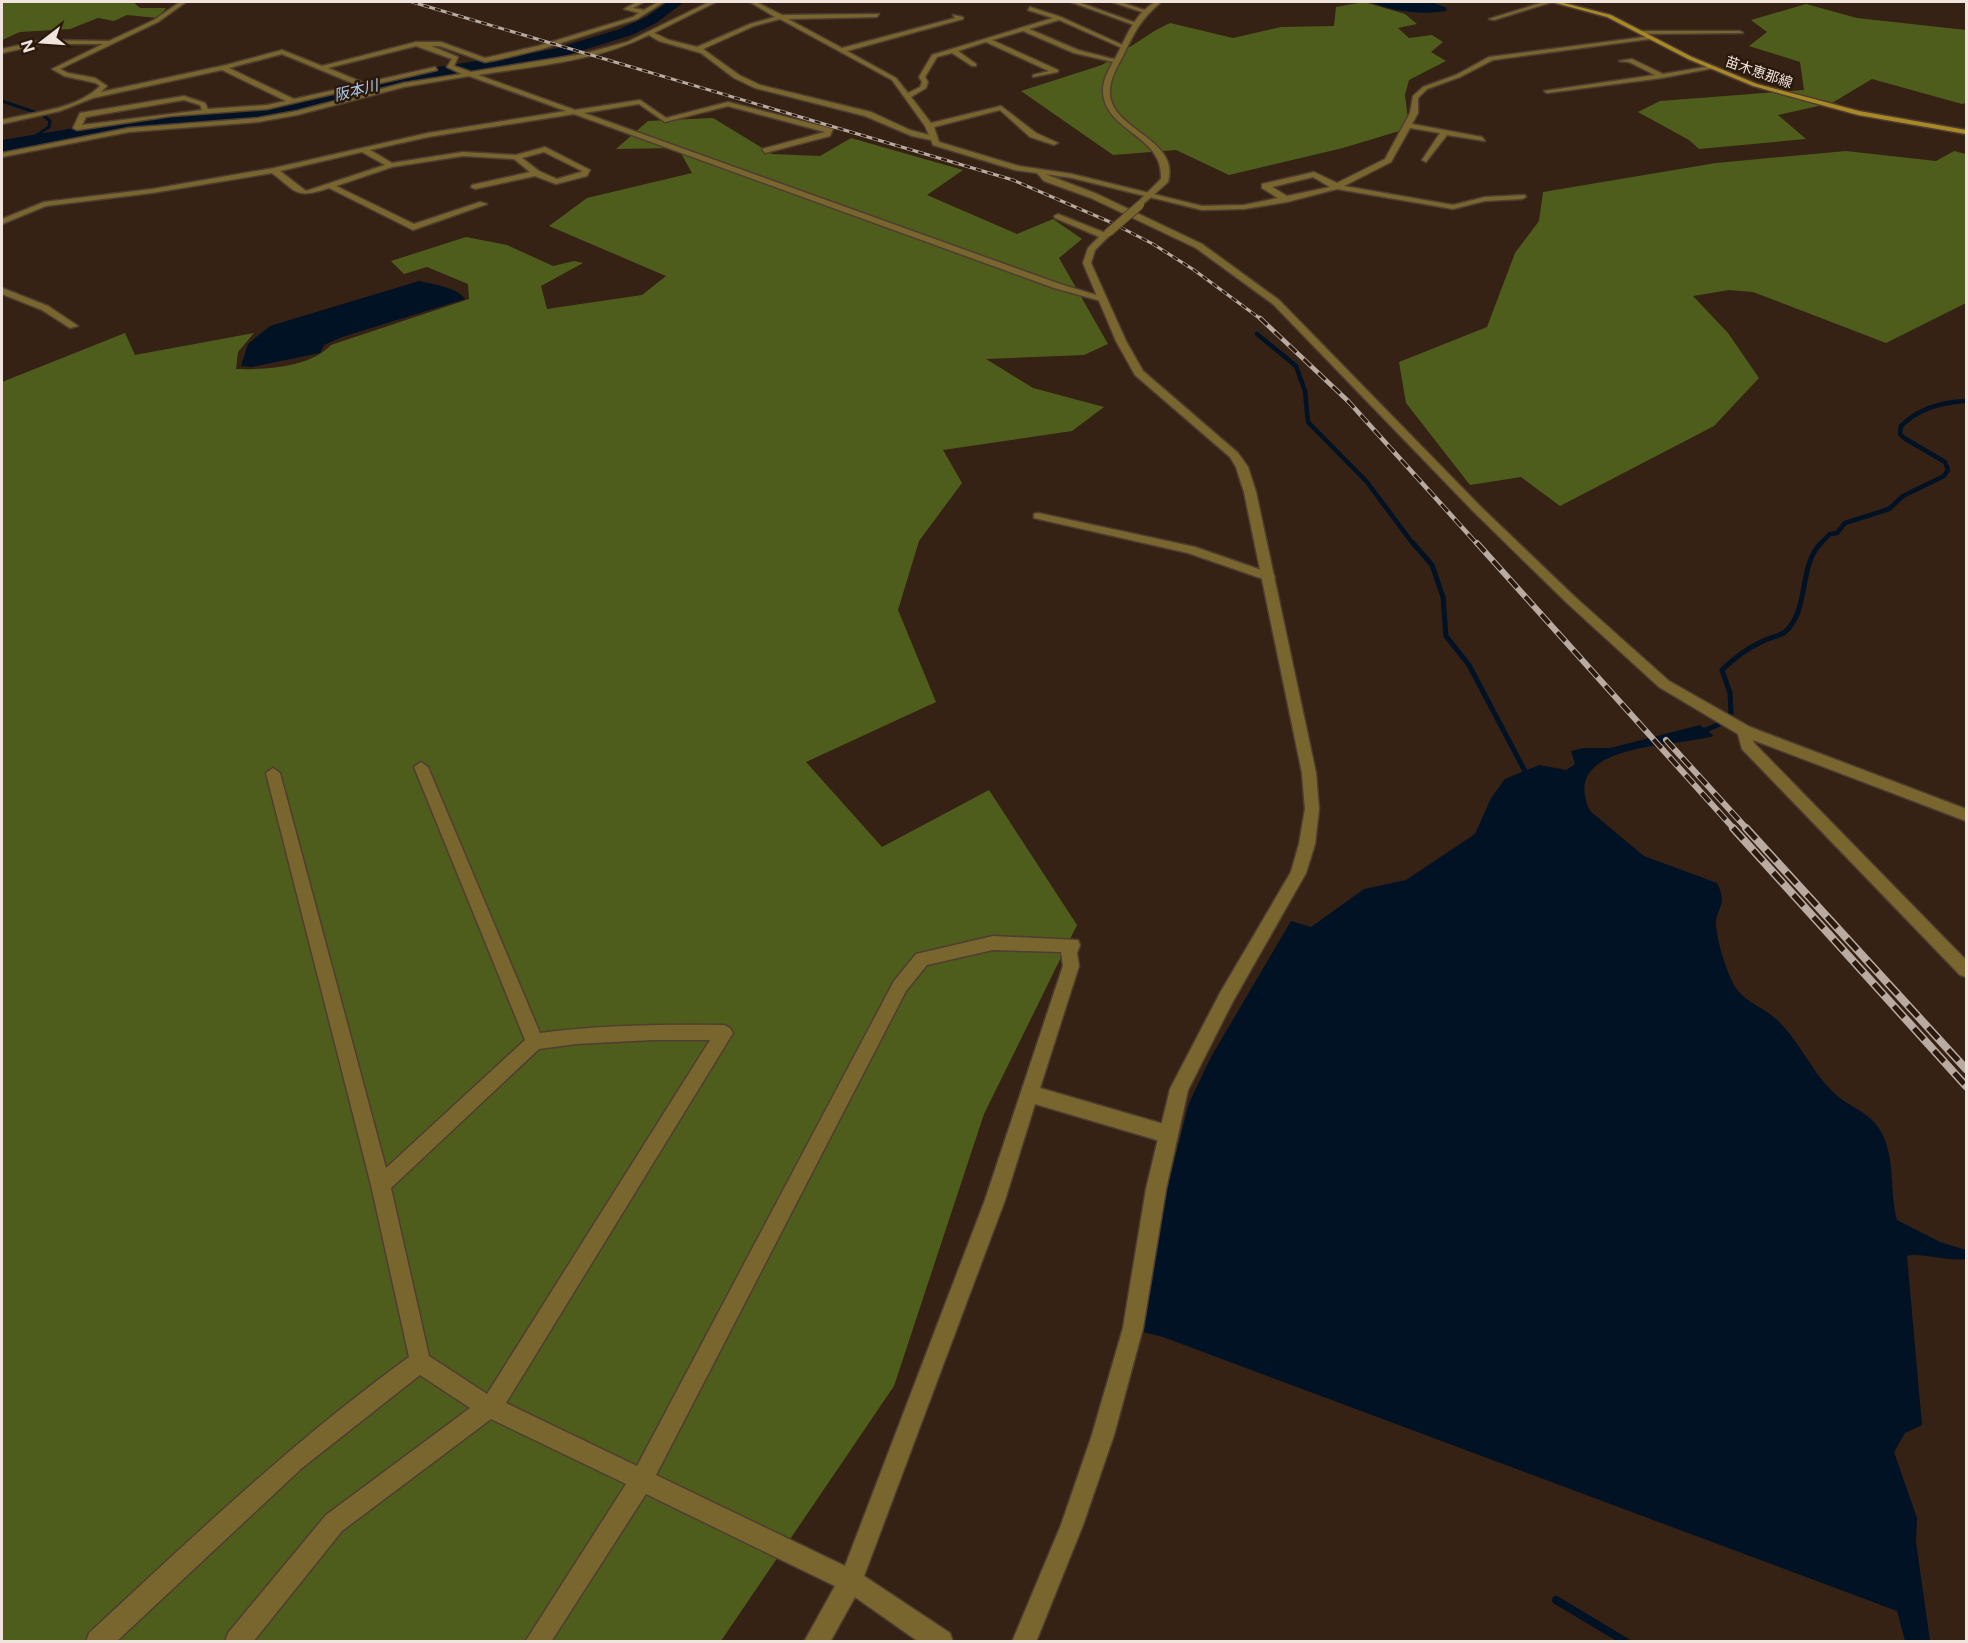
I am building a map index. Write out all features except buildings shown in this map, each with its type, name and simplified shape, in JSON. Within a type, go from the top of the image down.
[{"type":"main road","name":"苗木恵那線","points":[[1555,2],[1599,13],[1711,68],[1797,98],[1867,114],[1966,132]]},
{"type":"street","points":[[2,122],[56,109],[100,92],[104,86],[102,83],[62,73],[55,69],[156,21],[183,2]]},
{"type":"street","points":[[641,2],[627,9],[646,12]]},
{"type":"street","points":[[321,68],[421,44],[441,44],[485,60],[540,48],[635,18],[661,2]]},
{"type":"street","points":[[2,155],[129,130],[258,120],[297,113],[404,85],[530,67],[593,54],[650,33],[713,2]]},
{"type":"street","points":[[753,2],[891,76],[929,126],[932,138]]},
{"type":"street","points":[[1074,2],[1136,24]]},
{"type":"street","points":[[1114,2],[1144,11]]},
{"type":"street","points":[[1024,1641],[1072,1525],[1103,1435],[1133,1328],[1167,1134],[1179,1089],[1226,999],[1275,918],[1298,873],[1312,809],[1309,772],[1269,577],[1250,492],[1242,467],[1220,442],[1144,379],[1121,341],[1089,271],[1086,257],[1107,234],[1165,180],[1167,168],[1159,153],[1121,118],[1108,102],[1107,86],[1136,24],[1144,11],[1158,2]]},
{"type":"street","points":[[1492,19],[1549,2]]},
{"type":"street","points":[[698,49],[752,25],[781,17],[877,15],[867,10],[865,4]]},
{"type":"street","points":[[1030,9],[1059,18],[1124,47]]},
{"type":"street","points":[[852,24],[846,22],[864,16]]},
{"type":"street","points":[[843,50],[961,18],[955,16]]},
{"type":"street","points":[[907,96],[923,88],[925,82],[922,77],[929,66],[930,59],[980,44],[1021,28],[1059,18]]},
{"type":"street","points":[[1021,28],[1076,52],[1118,61]]},
{"type":"street","points":[[650,33],[660,41],[698,49],[739,78],[753,85],[885,119],[918,137],[932,138],[942,146],[1018,168],[1202,208],[1244,207],[1287,201],[1337,187],[1388,160],[1414,113],[1415,97],[1425,88],[1458,76],[1491,58],[1650,37]]},
{"type":"street","points":[[1642,33],[1740,33]]},
{"type":"street","points":[[986,40],[1056,71],[1035,76]]},
{"type":"street","points":[[2,51],[43,42],[110,42]]},
{"type":"street","points":[[421,44],[456,58],[450,67]]},
{"type":"street","points":[[90,97],[223,68],[282,51],[361,84]]},
{"type":"street","points":[[954,51],[974,65]]},
{"type":"street","points":[[1622,61],[1630,60],[1662,76]]},
{"type":"street","points":[[206,111],[203,104],[184,98],[83,115],[77,128],[171,114],[244,110],[295,102],[361,84],[450,67],[1057,286],[1101,298]]},
{"type":"street","points":[[223,68],[295,102]]},
{"type":"street","points":[[1547,91],[1711,68]]},
{"type":"street","points":[[2,222],[44,204],[152,191],[274,170],[456,130],[640,102],[664,120],[728,104],[830,131],[827,134],[765,151]]},
{"type":"street","points":[[929,126],[1001,108],[1034,135],[1054,143]]},
{"type":"street","points":[[1407,126],[1482,139]]},
{"type":"street","points":[[1426,160],[1444,132]]},
{"type":"street","points":[[362,149],[391,165]]},
{"type":"street","points":[[274,170],[301,192],[331,186],[357,174],[391,165],[463,154],[516,157],[545,149],[586,170],[584,174],[556,183],[536,173],[516,157]]},
{"type":"street","points":[[1040,171],[1041,175],[1047,179],[1094,196],[1199,246],[1276,302],[1478,510],[1571,600],[1664,684],[1700,707],[1745,731],[1966,815]]},
{"type":"street","points":[[475,187],[536,173]]},
{"type":"street","points":[[1287,201],[1265,186],[1314,174],[1337,187],[1454,207],[1485,199],[1522,197]]},
{"type":"street","points":[[331,186],[413,227],[483,204]]},
{"type":"street","points":[[1058,216],[1107,234]]},
{"type":"street","points":[[2,291],[45,308],[73,326]]},
{"type":"street","points":[[1038,516],[1191,550],[1269,577]]},
{"type":"street","points":[[1745,731],[1747,745],[1966,970]]},
{"type":"street","points":[[421,767],[535,1042]]},
{"type":"street","points":[[273,773],[381,1185],[420,1362],[474,1399],[492,1405],[850,1581],[941,1641]]},
{"type":"street","points":[[537,1641],[642,1479],[900,986],[922,959],[993,943],[1072,945],[1069,953],[1071,966],[995,1200],[850,1581],[816,1641]]},
{"type":"street","points":[[237,1641],[334,1523],[492,1405],[724,1033],[576,1035],[535,1042],[381,1185]]},
{"type":"street","points":[[1031,1094],[1167,1134]]},
{"type":"street","points":[[98,1641],[244,1506],[361,1404],[420,1362]]},
{"type":"green space","points":[[2,2],[133,2],[140,8],[166,8],[158,18],[127,15],[114,21],[98,18],[70,29],[20,32],[2,40]]},
{"type":"green space","points":[[1364,2],[1405,14],[1417,24],[1398,28],[1409,38],[1432,35],[1443,42],[1431,52],[1446,61],[1409,80],[1405,95],[1409,128],[1343,148],[1229,175],[1176,150],[1113,155],[1021,91],[1102,65],[1170,23],[1233,38],[1281,27],[1334,26],[1336,7]]},
{"type":"green space","points":[[1806,4],[1857,18],[1966,30],[1966,103],[1962,104],[1872,79],[1832,103],[1778,115],[1806,139],[1699,149],[1689,140],[1638,112],[1660,101],[1804,90],[1800,62],[1749,46],[1767,32],[1751,20]]},
{"type":"green space","points":[[713,118],[772,154],[820,156],[851,138],[963,170],[927,195],[1017,234],[1053,219],[1082,239],[1059,258],[1108,344],[1084,355],[986,359],[1033,388],[1104,407],[1072,431],[943,450],[962,483],[919,541],[898,610],[936,702],[806,762],[882,847],[989,790],[1077,925],[984,1114],[894,1386],[721,1641],[2,1642],[2,382],[125,333],[135,355],[254,333],[238,352],[236,369],[274,368],[300,363],[331,345],[469,299],[468,284],[427,267],[404,274],[391,261],[466,237],[507,245],[553,266],[574,261],[583,263],[541,286],[547,309],[642,295],[666,276],[549,226],[587,198],[692,173],[678,148],[616,149],[648,121]]},
{"type":"green space","points":[[1846,151],[1936,161],[1954,151],[1966,154],[1966,303],[1886,343],[1753,292],[1729,290],[1693,296],[1728,333],[1759,378],[1714,426],[1560,506],[1521,477],[1470,485],[1406,403],[1399,362],[1487,327],[1515,253],[1539,221],[1543,192],[1716,163]]},
{"type":"water","points":[[1431,2],[1447,8],[1446,11],[1427,13],[1409,12],[1373,3]]},
{"type":"water","points":[[419,281],[451,289],[465,299],[342,337],[324,345],[320,353],[252,367],[241,366],[248,344],[270,326]]},
{"type":"water","points":[[1700,725],[1714,736],[1650,746],[1605,760],[1590,772],[1584,788],[1590,811],[1644,856],[1717,883],[1722,902],[1716,920],[1717,933],[1730,977],[1737,989],[1783,1026],[1816,1073],[1836,1095],[1875,1123],[1887,1145],[1890,1158],[1897,1220],[1940,1242],[1966,1250],[1966,1259],[1959,1260],[1919,1255],[1907,1256],[1922,1425],[1905,1433],[1894,1452],[1917,1518],[1916,1542],[1930,1641],[1905,1641],[1897,1611],[1163,1337],[1143,1332],[1167,1189],[1189,1103],[1211,1057],[1291,921],[1311,927],[1364,889],[1406,880],[1475,834],[1491,798],[1505,779],[1539,765],[1566,770],[1575,764],[1571,751],[1584,748],[1610,748]]},
{"type":"waterway","name":"阪本川","points":[[2,146],[105,128],[269,112],[406,77],[513,62],[557,53],[626,32],[651,20],[677,2]]},
{"type":"waterway","points":[[2,101],[43,115],[50,121],[49,127],[25,143]]},
{"type":"waterway","points":[[1257,334],[1296,366],[1305,391],[1308,422],[1367,482],[1414,545]]},
{"type":"waterway","points":[[1821,543],[1830,534],[1837,533],[1845,523],[1889,509],[1903,496],[1944,476],[1948,470],[1945,462],[1904,438],[1900,434],[1901,426],[1923,410],[1966,401]]},
{"type":"waterway","points":[[1413,543],[1432,565],[1443,597],[1446,636],[1469,665],[1527,775]]},
{"type":"waterway","points":[[1701,732],[1722,723],[1731,713],[1730,693],[1722,670],[1736,657],[1763,641],[1780,635],[1793,623],[1798,612],[1809,564],[1821,543]]},
{"type":"waterway","points":[[1556,1600],[1626,1642]]},
{"type":"railway","points":[[412,2],[1013,180],[1110,222],[1153,244],[1194,270],[1262,320]]},
{"type":"railway","points":[[1260,318],[1348,401],[1478,545]]},
{"type":"railway","points":[[1477,543],[1735,830]]},
{"type":"railway","points":[[1666,740],[1748,830]]},
{"type":"railway","points":[[1733,828],[1966,1086]]},
{"type":"railway","points":[[1746,828],[1966,1069]]}]
